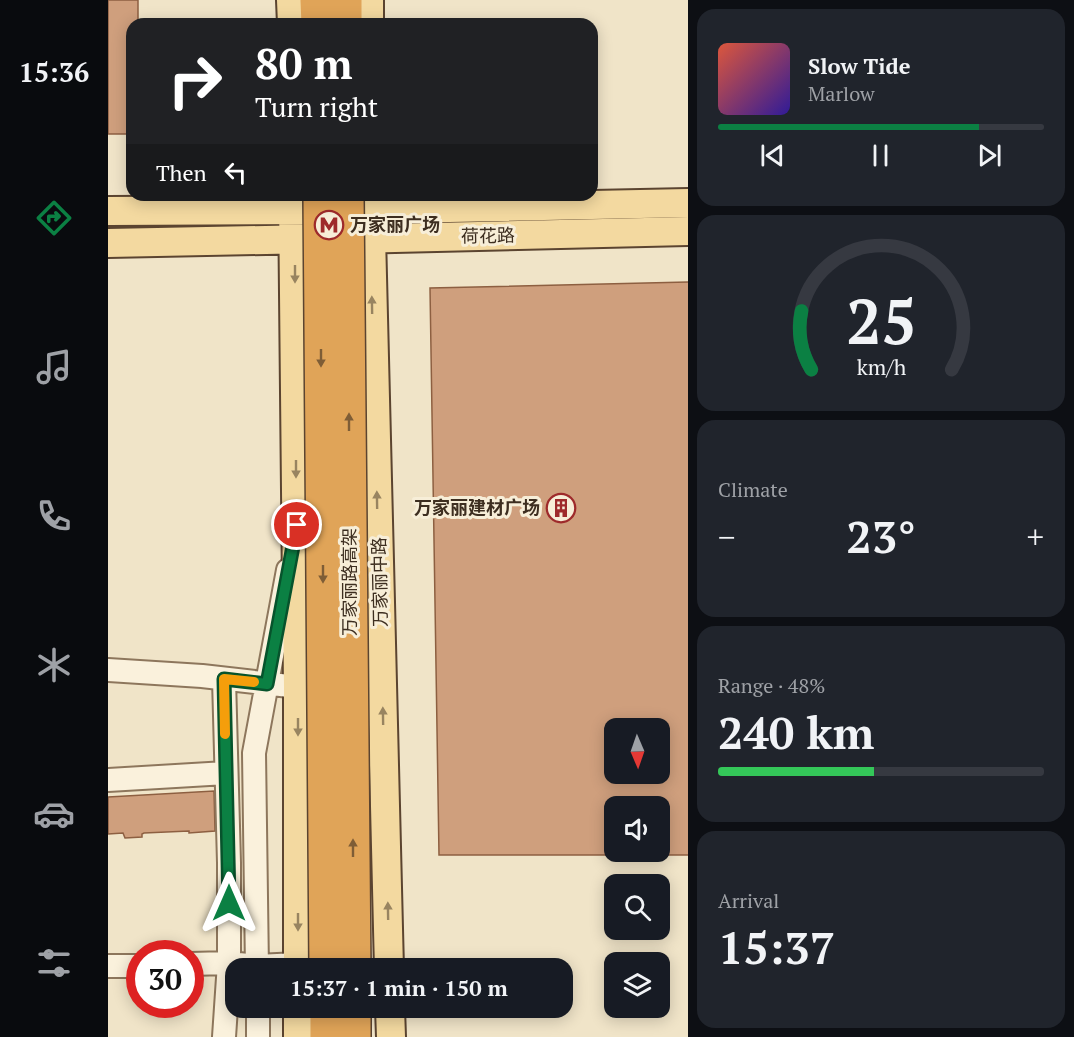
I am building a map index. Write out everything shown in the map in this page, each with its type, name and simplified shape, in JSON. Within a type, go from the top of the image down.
[{"type":"highway","points":[[317,0],[318,18]]},
{"type":"highway","points":[[345,0],[345,18]]},
{"type":"highway","name":"万家丽路高架","points":[[302,201],[308,958]]},
{"type":"highway","name":"万家丽路高架","points":[[354,958],[362,201]]},
{"type":"highway","points":[[327,1018],[327,1037]]},
{"type":"highway","points":[[354,1018],[354,1037]]},
{"type":"main road","points":[[291,0],[292,18]]},
{"type":"main road","points":[[369,0],[369,18]]},
{"type":"main road","name":"荷花路","points":[[108,211],[284,201]]},
{"type":"main road","points":[[302,201],[295,240],[298,687],[308,958]]},
{"type":"main road","name":"万家丽中路","points":[[362,201],[371,239],[389,958]]},
{"type":"main road","name":"荷花路","points":[[471,201],[688,203]]},
{"type":"main road","name":"荷花路","points":[[108,243],[688,231]]},
{"type":"main road","points":[[298,1018],[298,1037]]},
{"type":"main road","points":[[390,1018],[391,1037]]},
{"type":"street","points":[[257,958],[254,753],[297,525]]},
{"type":"street","points":[[108,670],[298,687]]},
{"type":"street","points":[[224,679],[229,958]]},
{"type":"street","points":[[108,780],[226,772]]},
{"type":"street","points":[[204,964],[225,963]]},
{"type":"street","points":[[108,966],[126,966]]},
{"type":"street","points":[[224,1037],[225,1018]]},
{"type":"street","points":[[258,1018],[258,1037]]},
{"type":"building","points":[[108,0],[138,0],[138,18],[126,18],[126,134],[108,134]]},
{"type":"building","name":"万家丽建材广场","points":[[688,282],[688,855],[670,855],[670,796],[604,796],[604,855],[439,855],[430,288]]},
{"type":"building","points":[[214,791],[215,831],[144,833],[142,837],[125,838],[123,833],[108,834],[108,797]]},
{"type":"slow traffic","points":[[225,734],[224,679],[254,682]]},
{"type":"place","name":"万家丽广场","points":[[329,225]]},
{"type":"place","name":"万家丽建材广场","points":[[561,508]]},
{"type":"route","points":[[229,903],[224,679],[267,684],[297,525]]}]
